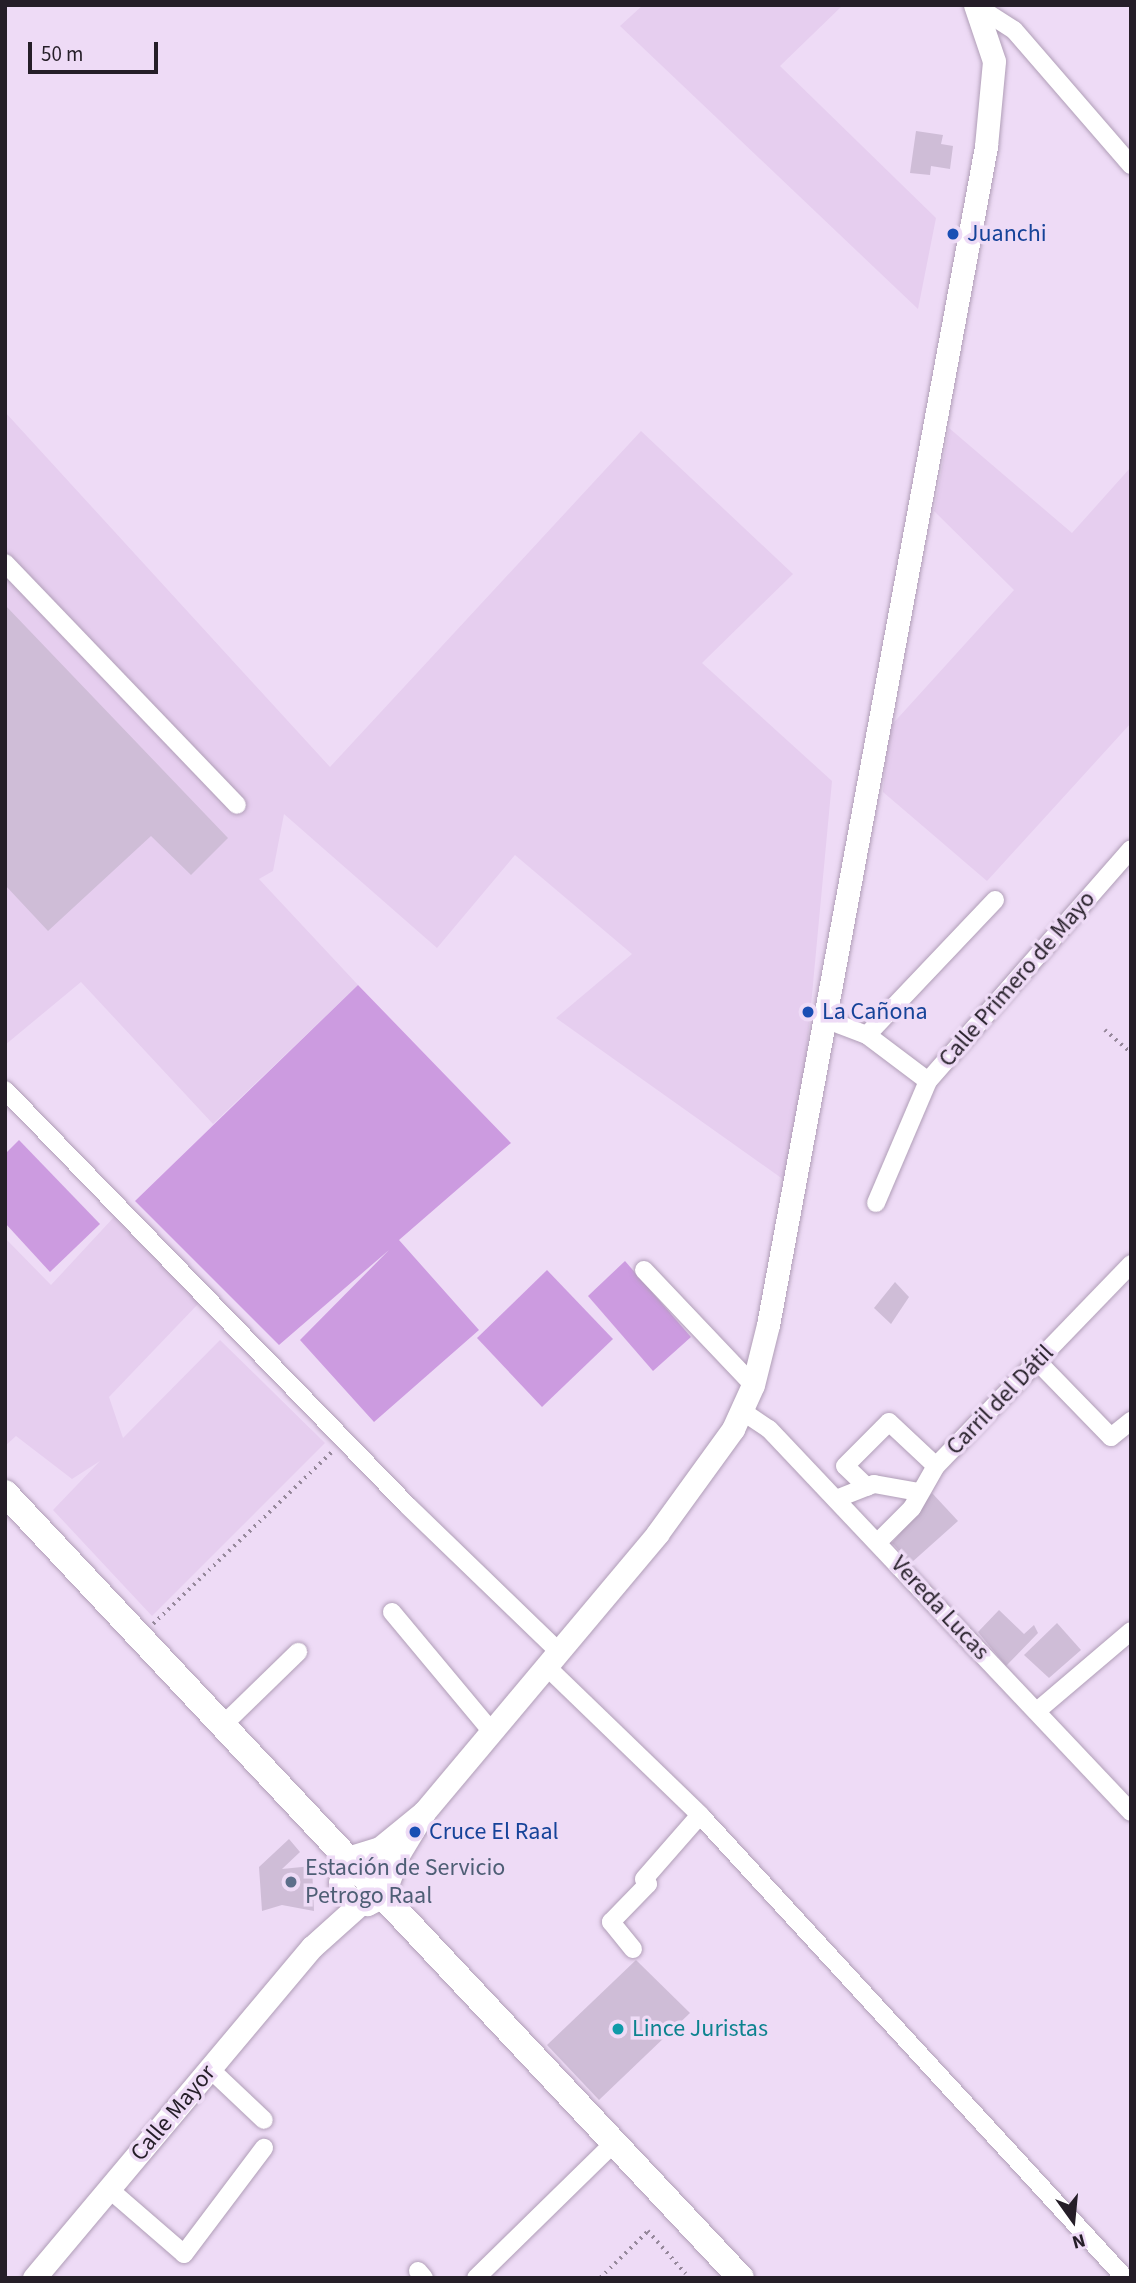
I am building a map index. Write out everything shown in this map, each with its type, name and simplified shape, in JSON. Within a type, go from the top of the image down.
[{"type":"highway","points":[[5,1493],[741,2278]]},
{"type":"main road","points":[[378,1893],[424,1812],[664,1525],[742,1411],[753,1385],[825,1019],[992,105],[992,48],[975,5]]},
{"type":"main road","points":[[353,1865],[424,1812]]},
{"type":"main road","name":"Calle Mayor","points":[[312,1947],[353,1865]]},
{"type":"main road","name":"Calle Mayor","points":[[34,2278],[312,1947],[378,1893]]},
{"type":"street","points":[[975,5],[1014,30],[1131,166]]},
{"type":"street","points":[[5,563],[237,804]]},
{"type":"street","name":"Calle Primero de Mayo","points":[[825,1019],[867,1035],[928,1081],[1131,849]]},
{"type":"street","points":[[867,1035],[995,900]]},
{"type":"street","points":[[876,1203],[928,1081]]},
{"type":"street","points":[[5,1090],[344,1439],[700,1815],[1125,2278]]},
{"type":"street","name":"Carril del Dátil","points":[[878,1542],[912,1508],[936,1466],[1131,1264]]},
{"type":"street","points":[[644,1270],[753,1385]]},
{"type":"street","points":[[1037,1361],[1111,1437],[1131,1421]]},
{"type":"street","name":"Vereda Lucas","points":[[742,1411],[769,1429],[1131,1812]]},
{"type":"street","points":[[867,1487],[845,1466],[889,1422],[936,1466]]},
{"type":"street","points":[[836,1499],[867,1487],[896,1485],[919,1492]]},
{"type":"street","points":[[392,1612],[491,1731]]},
{"type":"street","points":[[1037,1712],[1131,1631]]},
{"type":"street","points":[[223,1725],[298,1652]]},
{"type":"street","points":[[633,1949],[611,1922],[648,1884],[644,1879],[700,1815]]},
{"type":"street","points":[[210,2069],[264,2120]]},
{"type":"street","points":[[476,2278],[614,2143]]},
{"type":"street","points":[[109,2189],[184,2254],[264,2148]]},
{"type":"path","points":[[1105,1030],[1131,1053]]},
{"type":"path","points":[[139,1637],[344,1439]]},
{"type":"path","points":[[600,2278],[648,2231],[686,2274]]},
{"type":"shaded area","points":[[643,5],[843,5],[780,66],[936,218],[918,309],[620,26]]},
{"type":"shaded area","points":[[5,412],[330,767],[641,431],[793,574],[702,663],[832,781],[794,1187],[556,1018],[632,954],[515,855],[437,948],[284,814],[273,871],[259,879],[358,985],[213,1124],[81,982],[5,1045]]},
{"type":"shaded area","points":[[949,428],[1072,533],[1131,467],[1131,723],[987,881],[883,792],[888,729],[1014,590],[934,511]]},
{"type":"shaded area","points":[[358,985],[511,1143],[399,1240],[479,1330],[374,1422],[300,1340],[389,1250],[279,1345],[135,1201]]},
{"type":"shaded area","points":[[19,1140],[100,1224],[50,1272],[5,1223],[5,1154]]},
{"type":"shaded area","points":[[114,1217],[199,1303],[109,1397],[123,1438],[220,1340],[325,1443],[152,1616],[53,1510],[100,1461],[72,1479],[16,1436],[5,1446],[5,1238],[51,1285]]},
{"type":"shaded area","points":[[625,1261],[691,1337],[653,1371],[588,1296]]},
{"type":"shaded area","points":[[547,1270],[613,1339],[542,1407],[477,1338]]},
{"type":"building","points":[[916,131],[943,135],[941,144],[953,146],[950,169],[931,166],[930,175],[910,173]]},
{"type":"building","points":[[5,605],[228,838],[191,875],[151,836],[48,931],[5,885]]},
{"type":"building","points":[[895,1282],[909,1297],[891,1324],[874,1308]]},
{"type":"building","points":[[932,1493],[958,1521],[911,1563],[892,1543]]},
{"type":"building","points":[[999,1610],[1024,1634],[1034,1625],[1038,1633],[1006,1666],[978,1632]]},
{"type":"building","points":[[1057,1623],[1081,1650],[1049,1678],[1024,1655]]},
{"type":"building","points":[[289,1839],[300,1852],[282,1869],[312,1866],[314,1911],[282,1905],[262,1911],[259,1867]]},
{"type":"building","name":"Lince Juristas","points":[[636,1960],[690,2013],[599,2100],[547,2045]]},
{"type":"place","name":"Juanchi","points":[[953,234]]},
{"type":"place","name":"La Cañona","points":[[808,1012]]},
{"type":"place","name":"Cruce El Raal","points":[[415,1832]]},
{"type":"place","name":"Estación de Servicio Petrogo Raal","points":[[291,1882]]},
{"type":"place","name":"Lince Juristas","points":[[618,2029]]}]
